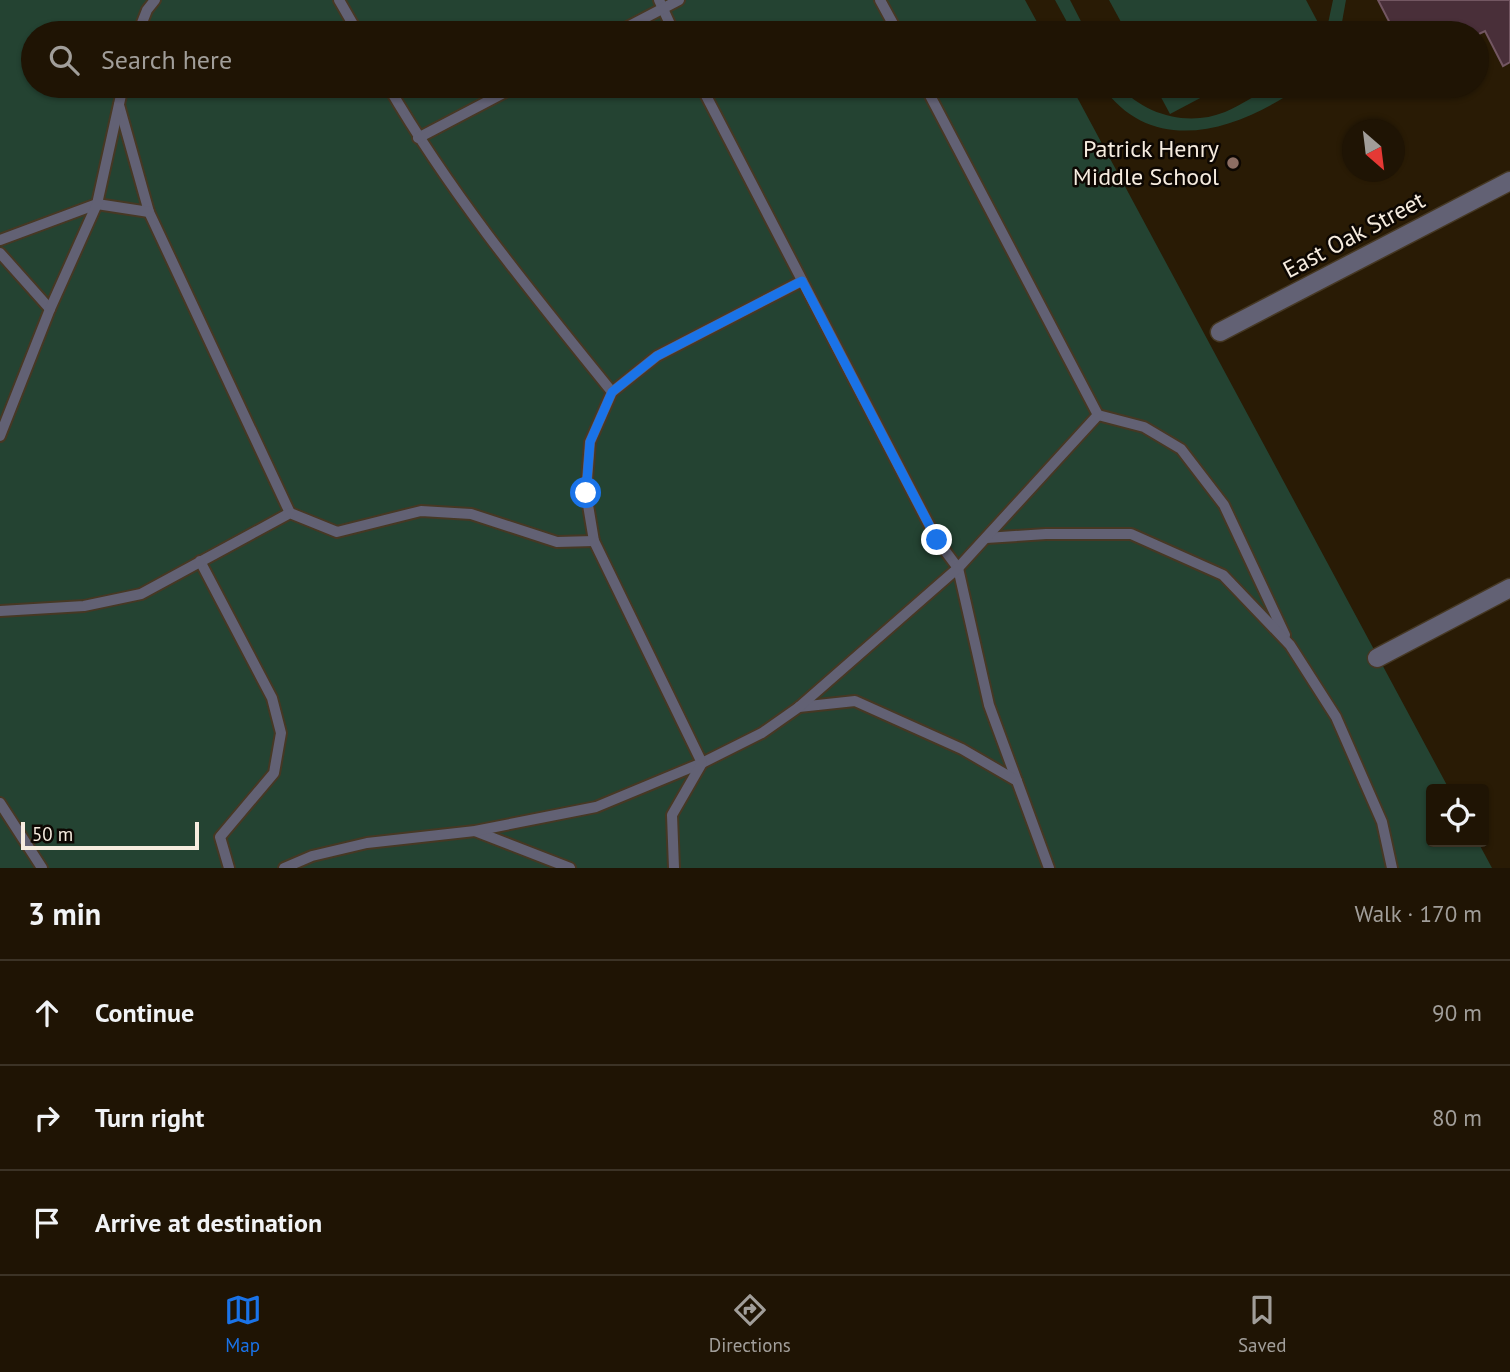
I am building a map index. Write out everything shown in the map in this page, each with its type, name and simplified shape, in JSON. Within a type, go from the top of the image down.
[{"type":"street","name":"East Oak Street","points":[[1220,332],[1510,181]]},
{"type":"street","points":[[1377,658],[1510,588]]},
{"type":"lane","points":[[143,21],[155,0]]},
{"type":"lane","points":[[339,0],[351,21]]},
{"type":"lane","points":[[635,21],[660,5],[678,0]]},
{"type":"lane","points":[[880,0],[891,21]]},
{"type":"lane","points":[[660,5],[668,21]]},
{"type":"lane","points":[[0,436],[50,309],[97,204],[120,98]]},
{"type":"lane","points":[[395,98],[418,138],[495,247],[612,392]]},
{"type":"lane","points":[[418,138],[494,98]]},
{"type":"lane","points":[[707,98],[937,540],[958,568],[989,705],[1049,868]]},
{"type":"lane","points":[[931,98],[1098,415],[1144,426],[1181,449],[1224,505],[1290,645],[1336,717],[1381,822],[1392,868]]},
{"type":"lane","points":[[119,105],[149,212],[290,513],[337,532],[421,511],[471,514],[557,542],[594,541]]},
{"type":"lane","points":[[0,240],[97,204],[149,212]]},
{"type":"lane","points":[[0,253],[50,309]]},
{"type":"lane","points":[[702,763],[594,541],[586,493],[590,442],[612,392],[657,356],[802,281]]},
{"type":"lane","points":[[284,868],[312,856],[367,843],[475,831],[596,807],[702,763],[762,733],[799,707],[958,568],[1098,415]]},
{"type":"lane","points":[[0,611],[84,606],[141,594],[290,513]]},
{"type":"lane","points":[[986,538],[1046,534],[1131,534],[1223,575],[1290,645]]},
{"type":"lane","points":[[200,561],[272,698],[281,733],[274,773],[220,837],[229,868]]},
{"type":"lane","points":[[799,707],[855,701],[962,749],[1017,781]]},
{"type":"lane","points":[[674,868],[672,815],[702,763]]},
{"type":"lane","points":[[0,803],[42,868]]},
{"type":"lane","points":[[475,831],[570,868]]},
{"type":"lane","points":[[306,868],[312,856]]},
{"type":"green space","points":[[0,0],[1025,0],[1036,21],[21,21],[21,98],[1077,98],[1446,784],[1426,784],[1426,847],[1481,847],[1492,868],[0,868]]},
{"type":"green space","points":[[1055,0],[1070,0],[1081,21],[1066,21]]},
{"type":"green space","points":[[1109,0],[1306,0],[1317,21],[1120,21]]},
{"type":"green space","points":[[1333,0],[1346,0],[1342,21],[1329,21]]},
{"type":"green space","points":[[1113,98],[1133,98],[1168,116],[1196,118],[1225,112],[1251,98],[1282,98],[1252,115],[1198,130],[1172,130],[1147,123],[1123,109]]},
{"type":"green space","points":[[1161,98],[1200,98],[1170,114]]},
{"type":"building","points":[[1378,0],[1510,0],[1510,62],[1503,66],[1489,39],[1489,21],[1389,21]]},
{"type":"place","name":"Patrick Henry Middle School","points":[[1233,163]]},
{"type":"route","points":[[586,493],[590,442],[612,392],[657,356],[802,281],[937,540]]}]
